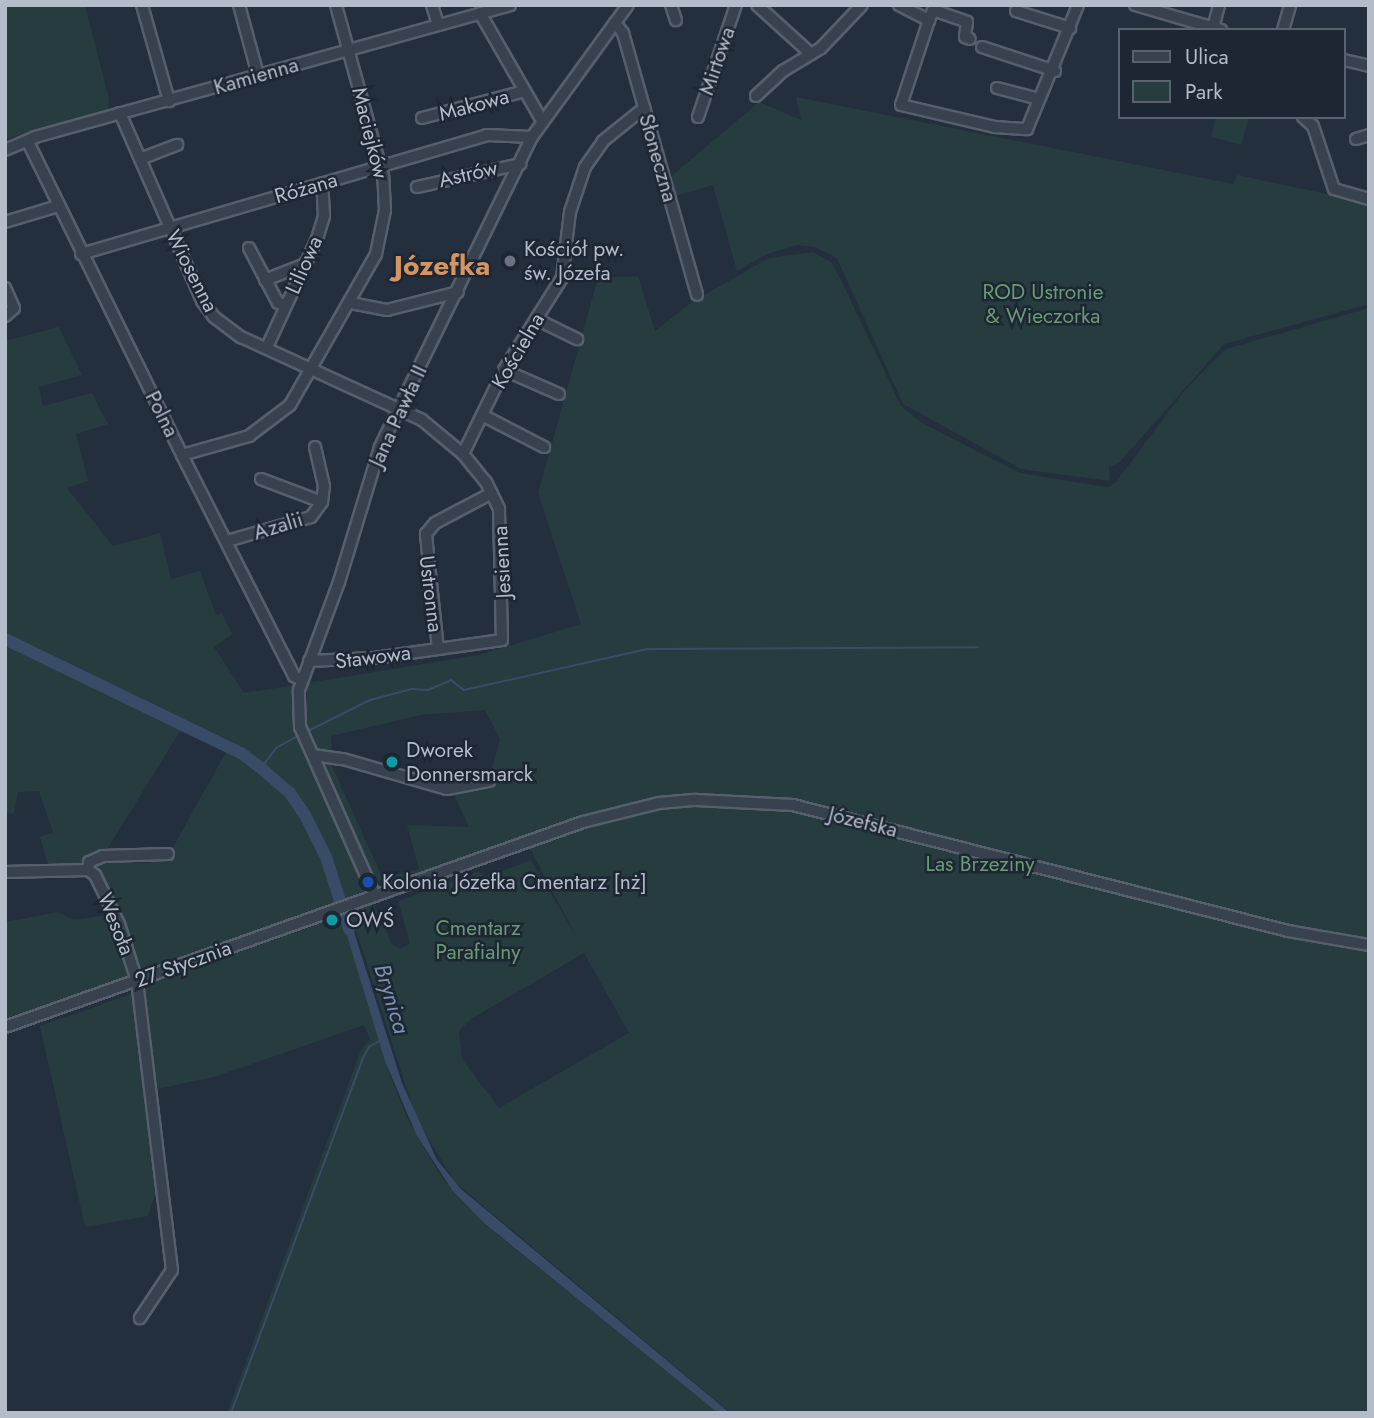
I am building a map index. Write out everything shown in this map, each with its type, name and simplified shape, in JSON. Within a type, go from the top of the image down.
[{"type":"street","points":[[142,5],[169,101]]},
{"type":"street","points":[[239,5],[258,75]]},
{"type":"street","name":"Maciejków","points":[[182,455],[241,439],[271,423],[290,405],[351,303],[380,242],[385,210],[380,166],[336,5]]},
{"type":"street","points":[[432,5],[438,25]]},
{"type":"street","name":"Kamienna","points":[[5,150],[29,144],[35,137],[510,5]]},
{"type":"street","name":"Jana Pawła II","points":[[375,896],[300,727],[297,705],[302,680],[339,582],[377,456],[400,408],[532,137],[628,5]]},
{"type":"street","points":[[671,5],[676,20]]},
{"type":"street","name":"Mirtowa","points":[[698,117],[736,5]]},
{"type":"street","points":[[757,5],[811,54]]},
{"type":"street","points":[[756,96],[811,54],[862,5]]},
{"type":"street","points":[[900,5],[929,20]]},
{"type":"street","points":[[970,39],[964,37],[967,22],[933,10],[901,105],[995,128],[1027,129],[1055,71],[1078,5]]},
{"type":"street","points":[[1135,5],[1214,28]]},
{"type":"street","points":[[1217,28],[1219,5]]},
{"type":"street","points":[[1284,28],[1290,5]]},
{"type":"street","points":[[1016,11],[1070,28]]},
{"type":"street","points":[[480,13],[542,121]]},
{"type":"street","name":"Słoneczna","points":[[615,23],[623,33],[697,295]]},
{"type":"street","points":[[982,47],[1055,71]]},
{"type":"street","points":[[1346,60],[1369,66]]},
{"type":"street","points":[[997,88],[1040,99]]},
{"type":"street","name":"Makowa","points":[[422,118],[525,91]]},
{"type":"street","name":"Kościelna","points":[[463,454],[504,370],[562,278],[570,212],[585,167],[603,141],[644,108]]},
{"type":"street","name":"Wiosenna","points":[[120,113],[169,228],[214,317],[241,337],[400,408]]},
{"type":"street","points":[[1306,119],[1313,126],[1334,189],[1369,199]]},
{"type":"street","name":"Różana","points":[[81,254],[487,135],[532,137]]},
{"type":"street","points":[[1356,139],[1369,135]]},
{"type":"street","name":"Polna","points":[[29,144],[81,254],[294,676],[302,680]]},
{"type":"street","points":[[140,159],[177,145]]},
{"type":"street","name":"Astrów","points":[[417,187],[520,164]]},
{"type":"street","name":"Liliowa","points":[[267,348],[324,216],[323,183]]},
{"type":"street","points":[[5,222],[58,206]]},
{"type":"street","points":[[249,248],[278,303],[286,305]]},
{"type":"street","points":[[265,280],[303,265]]},
{"type":"street","points":[[5,288],[14,308],[5,316]]},
{"type":"street","points":[[351,303],[387,310],[458,292]]},
{"type":"street","points":[[536,319],[577,339]]},
{"type":"street","points":[[504,370],[559,394]]},
{"type":"street","name":"Jesienna","points":[[400,408],[463,454],[492,494],[502,530],[505,634]]},
{"type":"street","points":[[482,415],[544,447]]},
{"type":"street","name":"Azalii","points":[[227,541],[302,522],[322,502],[323,477],[314,447]]},
{"type":"street","name":"Azalii","points":[[261,479],[322,502]]},
{"type":"street","name":"Ustronna","points":[[438,649],[426,534],[435,523],[492,494]]},
{"type":"street","name":"Stawowa","points":[[309,661],[496,642],[505,634]]},
{"type":"street","points":[[313,755],[342,759],[447,789],[489,781]]},
{"type":"street","name":"Józefska","points":[[357,902],[620,811],[659,803],[739,799],[793,805],[1288,931],[1369,945]]},
{"type":"street","points":[[88,870],[89,862],[103,856],[168,854]]},
{"type":"street","name":"Wesoła","points":[[5,872],[88,870],[119,924],[137,981],[172,1270],[140,1318]]},
{"type":"street","name":"27 Stycznia","points":[[5,1027],[357,902]]},
{"type":"green space","points":[[5,5],[85,5],[109,99],[108,113],[5,139]]},
{"type":"green space","name":"ROD Ustronie & Wieczorka","points":[[796,97],[1233,184],[1237,175],[1369,203],[1369,304],[1224,344],[1119,463],[1109,467],[1110,481],[1021,469],[903,404],[837,258],[815,247],[797,245],[767,254],[737,271],[713,185],[672,197],[667,180],[759,102],[801,120]]},
{"type":"green space","points":[[1216,119],[1248,119],[1241,145],[1211,137]]},
{"type":"green space","name":"Las Brzeziny","points":[[813,252],[831,262],[901,406],[922,423],[1020,473],[1109,487],[1116,482],[1185,390],[1226,349],[1369,308],[1369,1413],[731,1413],[455,1182],[416,1118],[350,911],[373,903],[392,944],[401,949],[410,943],[398,901],[478,872],[486,877],[531,860],[577,938],[526,841],[393,884],[376,880],[306,726],[307,683],[479,655],[581,624],[538,493],[598,278],[638,276],[655,331],[692,302],[769,258]],"holes":[[[485,710],[500,739],[491,773],[497,785],[454,795],[469,827],[407,825],[419,869],[382,877],[332,766],[331,736],[421,715]],[[584,953],[629,1033],[499,1108],[462,1059],[459,1031],[471,1019]]]},
{"type":"green space","points":[[59,327],[82,375],[39,387],[43,406],[92,393],[108,424],[76,434],[88,481],[67,488],[113,546],[160,533],[171,579],[200,571],[216,615],[222,613],[232,634],[214,647],[244,693],[295,685],[296,725],[366,887],[357,899],[150,971],[139,968],[95,866],[103,862],[151,863],[150,852],[171,851],[226,752],[180,731],[105,853],[91,855],[79,866],[49,868],[40,837],[53,832],[39,791],[18,792],[14,814],[5,813],[5,341]]},
{"type":"green space","points":[[58,912],[74,920],[107,915],[131,977],[5,1021],[5,922]]},
{"type":"green space","points":[[341,916],[391,1078],[409,1122],[442,1178],[487,1226],[718,1413],[227,1413],[361,1050],[370,1039],[364,1025],[214,1077],[157,1089],[145,991],[148,984]]},
{"type":"green space","points":[[134,993],[158,1186],[148,1216],[85,1227],[40,1026]]},
{"type":"water","points":[[348,913],[402,1083],[437,1160],[461,1189],[730,1413],[718,1413],[484,1223],[452,1190],[416,1134],[385,1061],[341,916]]},
{"type":"waterway","name":"Brynica","points":[[5,639],[241,753],[261,768],[290,793],[305,815],[326,857],[349,929]]},
{"type":"waterway","points":[[306,732],[370,700],[412,689],[428,690],[451,680],[464,690],[648,649],[978,647]]},
{"type":"waterway","points":[[261,768],[276,748],[298,736]]},
{"type":"waterway","points":[[231,1413],[362,1060],[369,1047],[381,1040]]},
{"type":"place","name":"Kościół pw. św. Józefa","points":[[510,261]]},
{"type":"place","name":"Dworek Donnersmarck","points":[[392,762]]},
{"type":"place","name":"Kolonia Józefka Cmentarz [nż]","points":[[368,882]]},
{"type":"place","name":"OWŚ","points":[[332,920]]},
{"type":"district","name":"Józefka","points":[[442,266]]},
{"type":"park label","name":"Cmentarz Parafialny","points":[[478,940]]}]
